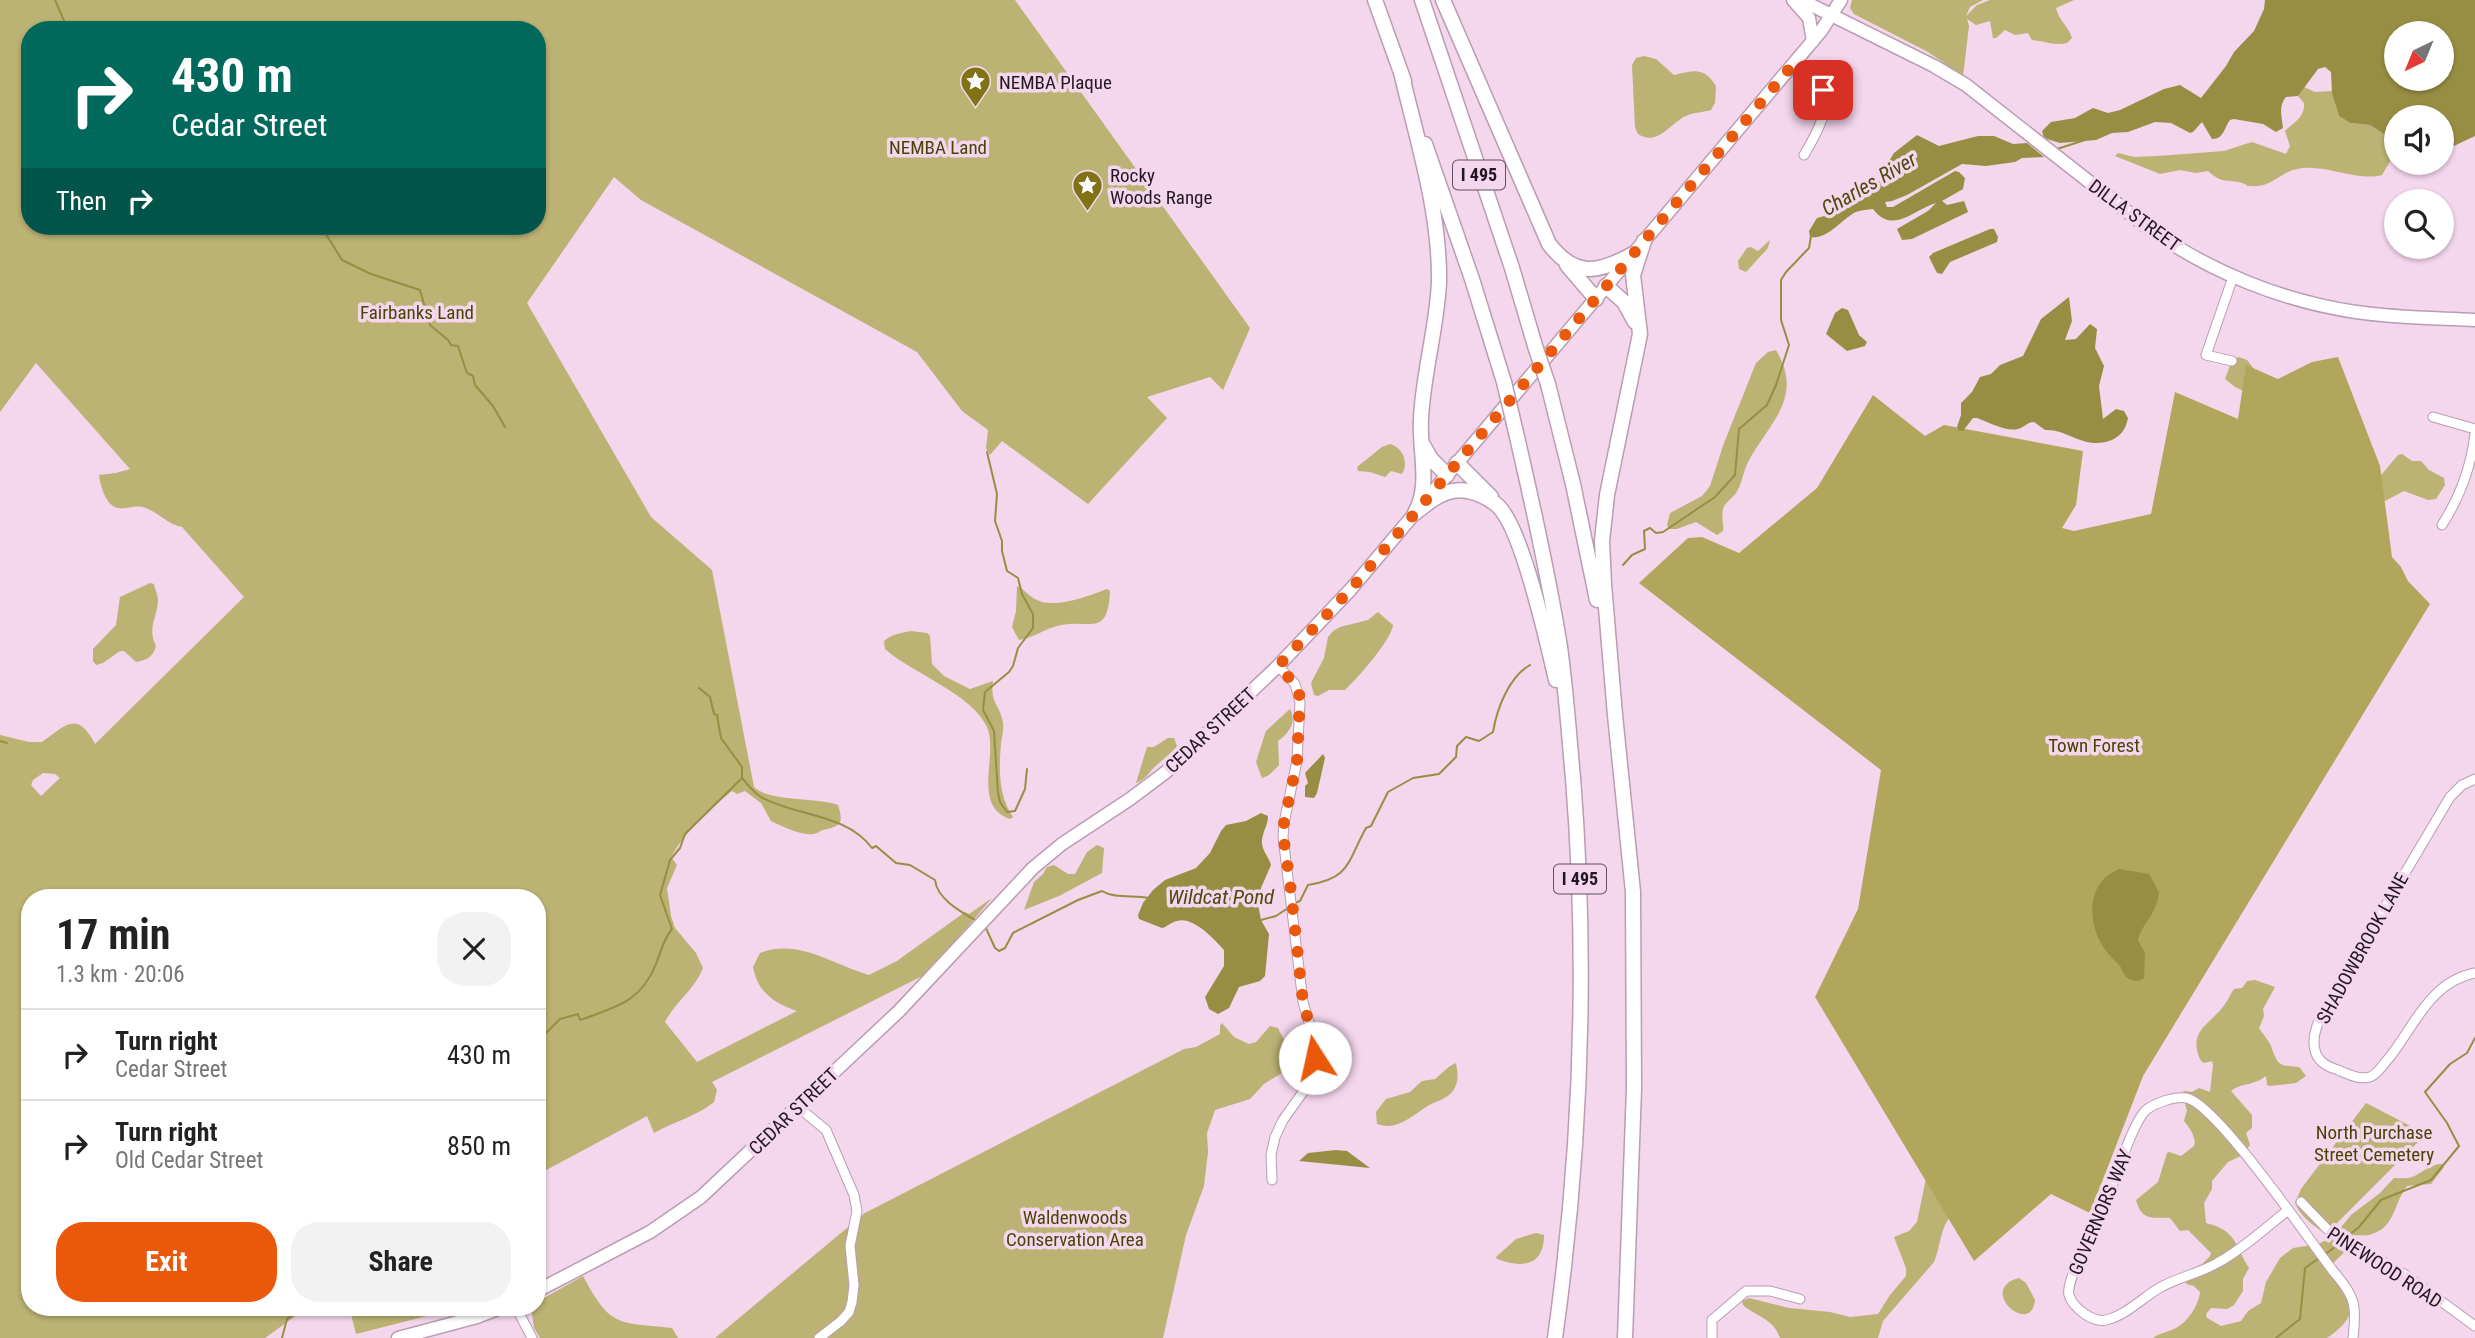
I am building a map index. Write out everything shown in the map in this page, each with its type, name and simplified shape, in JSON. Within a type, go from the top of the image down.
[{"type":"highway","name":"I 495","points":[[1375,0],[1450,212],[1503,382],[1534,512],[1560,648],[1570,737],[1581,893],[1582,1019],[1575,1157],[1555,1338]]},
{"type":"highway","name":"I 495","points":[[1422,0],[1548,384],[1586,539],[1615,715],[1633,892],[1634,1088],[1625,1338]]},
{"type":"highway","points":[[1443,0],[1542,231],[1557,254],[1596,299]]},
{"type":"highway","points":[[1401,72],[1427,184],[1438,257],[1436,313],[1421,416],[1424,487],[1421,503],[1415,513]]},
{"type":"highway","points":[[1615,715],[1603,576],[1603,523],[1606,495],[1638,344],[1640,322],[1633,275],[1644,241]]},
{"type":"highway","points":[[1557,254],[1581,268],[1594,270],[1609,267],[1633,254]]},
{"type":"highway","points":[[1606,286],[1628,307],[1635,323],[1638,344]]},
{"type":"highway","points":[[1420,437],[1431,459],[1452,469],[1498,506],[1507,518],[1519,545],[1544,628],[1570,737]]},
{"type":"highway","points":[[1415,513],[1444,494],[1456,490],[1474,492],[1498,506]]},
{"type":"main road","points":[[1793,0],[1809,18],[1813,41]]},
{"type":"main road","name":"DILLA STREET","points":[[1801,0],[1951,75],[1989,101],[2159,236],[2233,277],[2282,295],[2350,311],[2475,320]]},
{"type":"main road","name":"CEDAR STREET","points":[[546,1286],[650,1232],[685,1209],[722,1178],[905,1005],[1041,861],[1160,777],[1278,666],[1351,589],[1813,41],[1841,0]]},
{"type":"main road","points":[[398,1338],[480,1316]]},
{"type":"street","points":[[1795,62],[1819,84],[1824,98],[1818,131],[1804,155]]},
{"type":"street","points":[[2232,361],[2206,355],[2233,277]]},
{"type":"street","points":[[2433,417],[2475,432],[2473,451],[2461,491],[2442,525]]},
{"type":"street","points":[[1272,1180],[1271,1155],[1275,1136],[1283,1119],[1308,1085],[1315,1058],[1314,1041],[1303,1002],[1283,828],[1297,761],[1300,697],[1295,684],[1278,666]]},
{"type":"street","name":"SHADOWBROOK LANE","points":[[2475,779],[2462,785],[2450,797],[2328,1003],[2316,1030],[2314,1046],[2317,1055],[2331,1068],[2357,1077],[2369,1077],[2392,1053],[2436,992],[2459,976],[2475,973]]},
{"type":"street","name":"GOVERNORS WAY","points":[[2287,1211],[2219,1263],[2161,1286],[2113,1317],[2096,1320],[2076,1307],[2069,1294],[2070,1279],[2102,1213],[2136,1127],[2146,1111],[2164,1101],[2187,1098],[2206,1109],[2241,1150],[2348,1288],[2356,1312],[2353,1338]]},
{"type":"street","points":[[798,1107],[826,1130],[853,1195],[857,1212],[850,1246],[854,1285],[849,1312],[818,1338]]},
{"type":"street","name":"PINEWOOD ROAD","points":[[2301,1202],[2328,1230],[2404,1274],[2475,1326]]},
{"type":"street","points":[[1712,1338],[1712,1320],[1746,1291],[1770,1292],[1800,1299]]},
{"type":"street","points":[[520,1316],[531,1338]]},
{"type":"green space","points":[[0,0],[1015,0],[1250,328],[1223,390],[1210,377],[1147,397],[1167,418],[1088,504],[1002,441],[990,455],[986,448],[988,430],[962,411],[917,352],[641,200],[614,177],[527,303],[651,517],[712,570],[754,787],[770,795],[838,805],[841,816],[840,823],[834,827],[814,834],[803,834],[771,821],[761,803],[745,791],[737,794],[732,791],[690,830],[671,857],[677,865],[667,888],[675,928],[696,953],[703,968],[665,1022],[697,1062],[797,1011],[768,996],[759,984],[753,967],[760,953],[774,949],[802,951],[869,975],[897,961],[965,912],[969,914],[992,898],[928,973],[712,1082],[717,1090],[714,1102],[700,1111],[654,1133],[647,1116],[546,1170],[546,889],[21,889],[21,1316],[296,1316],[265,1338],[0,1338],[0,735],[29,742],[42,742],[64,726],[76,724],[88,733],[95,744],[244,597],[182,527],[146,508],[118,508],[110,503],[102,489],[99,475],[130,469],[36,363],[0,412]],"holes":[[[43,773],[55,774],[60,778],[41,796],[31,785],[33,780]]]},
{"type":"green space","points":[[1852,0],[1983,0],[1970,7],[1966,16],[1977,5],[1990,0],[2074,0],[2056,8],[2072,38],[2067,43],[2054,44],[2032,40],[2028,33],[2015,35],[2005,30],[1993,38],[1990,21],[1976,25],[1967,19],[1969,26],[1963,76],[1928,52],[1854,14],[1850,8]]},
{"type":"green space","points":[[1644,56],[1656,59],[1674,75],[1693,71],[1707,75],[1716,86],[1715,103],[1711,110],[1688,115],[1652,138],[1638,134],[1635,127],[1632,65],[1636,58]]},
{"type":"green space","points":[[2304,87],[2315,92],[2332,91],[2339,116],[2350,123],[2370,125],[2384,134],[2382,175],[2362,176],[2307,168],[2291,171],[2265,185],[2248,186],[2221,179],[2208,171],[2196,173],[2180,170],[2160,174],[2115,156],[2118,153],[2134,157],[2224,151],[2252,142],[2286,154],[2290,146],[2285,131],[2298,119],[2304,108],[2304,103],[2298,96]]},
{"type":"green space","points":[[1770,240],[1768,248],[1746,272],[1739,269],[1738,261],[1747,248],[1758,251]]},
{"type":"green space","points":[[1776,350],[1787,382],[1785,397],[1773,423],[1748,462],[1738,489],[1724,507],[1723,531],[1717,535],[1696,522],[1669,529],[1667,525],[1670,513],[1702,496],[1710,486],[1756,363],[1768,352]]},
{"type":"green space","points":[[2239,357],[2247,360],[2257,373],[2250,394],[2225,379],[2232,360]]},
{"type":"green space","name":"Town Forest","points":[[2338,357],[2380,466],[2392,557],[2408,581],[2430,604],[2143,1076],[2090,1213],[2051,1194],[1974,1261],[1815,997],[1858,909],[1881,770],[1639,583],[1688,538],[1702,537],[1739,553],[1817,488],[1873,395],[1925,436],[1944,425],[2083,451],[2076,505],[2062,528],[2074,531],[2151,514],[2175,392],[2238,419],[2246,365],[2278,379],[2312,362]]},
{"type":"green space","points":[[1390,444],[1404,456],[1402,474],[1391,471],[1385,477],[1358,471],[1357,467],[1382,447]]},
{"type":"green space","points":[[2402,454],[2412,461],[2421,461],[2429,470],[2444,478],[2445,485],[2436,499],[2428,500],[2404,491],[2383,502],[2377,480],[2398,455]]},
{"type":"green space","points":[[150,583],[154,584],[158,601],[152,628],[156,646],[153,653],[136,662],[124,651],[120,651],[96,665],[93,661],[93,649],[116,625],[120,597]]},
{"type":"green space","points":[[1017,586],[1035,599],[1051,603],[1071,601],[1107,589],[1110,591],[1109,606],[1106,615],[1096,623],[1061,625],[1019,640],[1012,627]]},
{"type":"green space","points":[[1378,612],[1393,625],[1387,640],[1373,659],[1345,690],[1329,690],[1318,696],[1314,695],[1311,683],[1324,658],[1328,637],[1340,627],[1368,620]]},
{"type":"green space","points":[[911,631],[927,633],[930,636],[932,664],[944,676],[970,689],[993,681],[994,699],[1003,722],[1001,781],[1008,809],[1013,817],[1010,819],[998,812],[992,803],[988,778],[990,738],[979,715],[955,694],[885,649],[884,641]]},
{"type":"green space","points":[[1290,709],[1293,718],[1291,727],[1278,741],[1279,765],[1262,778],[1256,762],[1266,731]]},
{"type":"green space","points":[[1168,738],[1174,738],[1177,746],[1146,777],[1136,783],[1147,747],[1154,747]]},
{"type":"green space","points":[[1097,845],[1104,848],[1102,873],[1059,896],[1024,910],[1034,882],[1047,867],[1054,865],[1068,874],[1075,874],[1087,852]]},
{"type":"green space","points":[[2255,980],[2275,987],[2263,1009],[2264,1016],[2259,1028],[2270,1043],[2278,1062],[2299,1067],[2306,1076],[2296,1083],[2270,1086],[2267,1085],[2266,1076],[2231,1091],[2252,1115],[2252,1128],[2246,1133],[2250,1145],[2243,1155],[2228,1162],[2212,1181],[2212,1189],[2204,1203],[2206,1223],[2230,1235],[2249,1268],[2243,1279],[2243,1291],[2234,1305],[2227,1309],[2211,1308],[2206,1314],[2207,1318],[2221,1326],[2241,1321],[2248,1311],[2261,1303],[2266,1282],[2280,1258],[2293,1248],[2318,1244],[2333,1237],[2351,1215],[2380,1193],[2394,1178],[2412,1177],[2435,1165],[2444,1164],[2444,1167],[2431,1184],[2407,1186],[2386,1226],[2369,1235],[2350,1236],[2349,1248],[2331,1265],[2349,1295],[2350,1312],[2339,1329],[2327,1338],[2153,1338],[2179,1326],[2193,1311],[2200,1292],[2194,1286],[2186,1284],[2187,1280],[2211,1253],[2188,1230],[2180,1231],[2170,1218],[2145,1215],[2136,1200],[2158,1182],[2167,1153],[2181,1156],[2194,1146],[2193,1136],[2184,1121],[2187,1110],[2182,1094],[2184,1091],[2192,1092],[2199,1088],[2210,1092],[2213,1065],[2212,1061],[2201,1061],[2197,1051],[2198,1035],[2225,1004],[2234,989],[2242,988],[2247,981]]},
{"type":"green space","name":"Waldenwoods Conservation Area","points":[[1222,1023],[1234,1037],[1249,1044],[1256,1042],[1270,1026],[1278,1028],[1287,1046],[1285,1071],[1264,1084],[1250,1099],[1215,1110],[1207,1133],[1204,1186],[1186,1235],[1163,1338],[715,1338],[865,1213],[1184,1049],[1196,1047],[1220,1034]]},
{"type":"green space","points":[[1456,1063],[1457,1082],[1454,1090],[1447,1096],[1397,1124],[1377,1124],[1376,1112],[1386,1099],[1410,1092],[1422,1081],[1435,1079]]},
{"type":"green space","name":"North Purchase Street Cemetery","points":[[2366,1103],[2426,1134],[2332,1228],[2320,1230],[2302,1215],[2295,1203],[2301,1189]]},
{"type":"green space","points":[[1926,1178],[1953,1214],[1943,1230],[1934,1262],[1883,1321],[1878,1338],[1780,1338],[1769,1322],[1743,1305],[1742,1301],[1749,1298],[1789,1308],[1850,1317],[1878,1314],[1906,1276],[1906,1268],[1894,1237],[1909,1231],[1917,1222]]},
{"type":"green space","points":[[1536,1233],[1544,1235],[1540,1254],[1535,1259],[1514,1264],[1497,1259],[1496,1257],[1516,1239]]},
{"type":"green space","points":[[583,1276],[609,1314],[627,1323],[672,1328],[678,1338],[540,1338],[534,1328],[532,1316],[546,1316],[546,1297]]},
{"type":"green space","points":[[2019,1278],[2026,1283],[2035,1300],[2031,1310],[2025,1314],[2017,1313],[2004,1300],[2003,1291],[2007,1284]]},
{"type":"green space","points":[[352,1316],[427,1316],[356,1334]]},
{"type":"water","points":[[2265,0],[2475,0],[2475,136],[2454,146],[2454,105],[2384,105],[2384,134],[2370,125],[2350,123],[2339,116],[2332,93],[2331,72],[2325,67],[2318,69],[2298,96],[2286,97],[2281,108],[2283,128],[2276,132],[2263,124],[2234,119],[2230,120],[2216,139],[2212,139],[2202,122],[2190,133],[2171,123],[2155,122],[2096,140],[2060,143],[2044,138],[2042,131],[2051,122],[2075,118],[2093,108],[2108,113],[2120,110],[2164,89],[2180,85],[2201,98],[2234,52],[2254,31]]},
{"type":"water","points":[[1917,135],[1939,146],[1978,136],[1994,136],[2013,144],[2027,143],[2044,157],[2022,158],[2015,162],[1986,166],[1962,164],[1907,195],[1885,202],[1887,207],[1893,207],[1955,171],[1965,178],[1963,189],[1942,201],[1947,205],[1964,201],[1968,212],[1912,239],[1902,240],[1897,229],[1928,211],[1936,203],[1896,220],[1888,220],[1873,209],[1859,211],[1821,236],[1810,237],[1809,231],[1817,218],[1839,212],[1843,200],[1863,194],[1883,179],[1887,173],[1886,166],[1894,153]]},
{"type":"water","points":[[1994,229],[1997,242],[1950,262],[1942,274],[1937,273],[1929,257],[1933,253]]},
{"type":"water","points":[[2069,297],[2072,321],[2065,340],[2076,339],[2090,324],[2097,329],[2095,348],[2104,366],[2099,386],[2103,419],[2116,409],[2124,411],[2128,418],[2121,433],[2112,440],[2093,443],[2061,432],[2045,430],[2034,422],[2013,430],[1977,418],[1973,418],[1963,431],[1959,431],[1957,427],[1961,403],[1972,392],[1980,377],[1991,374],[2000,365],[2023,356],[2041,319]]},
{"type":"water","points":[[1842,308],[1848,310],[1859,335],[1867,342],[1865,346],[1847,351],[1826,334],[1835,313]]},
{"type":"water","points":[[1323,754],[1325,758],[1317,793],[1314,798],[1305,797],[1305,786],[1308,783],[1305,773]]},
{"type":"water","name":"Wildcat Pond","points":[[1261,813],[1268,816],[1262,844],[1271,865],[1261,888],[1258,904],[1261,920],[1269,934],[1265,976],[1260,981],[1239,987],[1229,1008],[1218,1014],[1209,1009],[1205,997],[1224,966],[1224,950],[1190,922],[1177,921],[1162,928],[1139,919],[1138,915],[1153,890],[1165,880],[1196,868],[1210,853],[1226,825],[1246,821]]},
{"type":"water","points":[[2119,869],[2149,874],[2159,892],[2156,907],[2138,940],[2145,953],[2144,978],[2137,981],[2127,978],[2102,945],[2092,913],[2096,892],[2101,883]]},
{"type":"water","points":[[1347,1151],[1370,1168],[1299,1161],[1308,1153]]},
{"type":"waterway","points":[[55,0],[64,21]]},
{"type":"waterway","name":"Charles River","points":[[2057,149],[2085,140]]},
{"type":"waterway","points":[[327,235],[342,260],[371,274],[420,290],[430,325],[451,345],[458,346],[467,373],[473,376],[475,385],[493,406],[505,427]]},
{"type":"waterway","name":"Charles River","points":[[1623,565],[1632,555],[1645,549],[1644,531],[1650,528],[1656,533],[1663,532],[1715,497],[1735,475],[1739,429],[1767,405],[1789,345],[1781,320],[1781,280],[1809,248],[1811,236]]},
{"type":"waterway","points":[[987,452],[997,494],[995,521],[1002,541],[1007,571],[1018,578],[1022,594],[1033,614],[1033,628],[1018,648],[1013,666],[985,692],[983,710],[994,731],[998,793],[1007,812],[1015,811],[1025,789],[1027,769]]},
{"type":"waterway","name":"Charles River","points":[[1295,903],[1300,901],[1308,885],[1333,878],[1346,867],[1388,792],[1413,778],[1439,774],[1456,757],[1457,746],[1466,737],[1479,741],[1493,732],[1505,694],[1516,677],[1530,665]]},
{"type":"waterway","points":[[699,688],[710,697],[721,738],[742,767],[742,778]]},
{"type":"waterway","points":[[0,741],[7,743]]},
{"type":"waterway","name":"Charles River","points":[[546,1033],[560,1019],[578,1014],[580,1020],[605,1011],[626,1001],[643,987],[672,929],[660,895],[670,860],[680,848],[685,834],[742,778],[761,797],[848,828],[896,863],[910,865],[935,880],[945,899],[977,921]]},
{"type":"waterway","name":"Charles River","points":[[985,926],[999,951],[1005,948],[1013,933],[1078,900],[1102,891],[1118,896],[1149,898]]},
{"type":"waterway","name":"Charles River","points":[[1261,920],[1276,916],[1288,908]]},
{"type":"waterway","points":[[2348,1236],[2381,1200],[2431,1180],[2459,1146],[2425,1092],[2450,1064],[2467,1053],[2475,1038]]},
{"type":"waterway","points":[[2325,1254],[2341,1243]]},
{"type":"waterway","points":[[2276,1338],[2300,1319],[2305,1268],[2318,1259]]},
{"type":"waterway","name":"Charles River","points":[[282,1338],[287,1319],[292,1316]]},
{"type":"place","name":"NEMBA Plaque","points":[[976,109]]},
{"type":"place","name":"Rocky Woods Range","points":[[1087,213]]},
{"type":"route","points":[[1315,1058],[1314,1041],[1303,1002],[1284,841],[1284,823],[1299,745],[1300,697],[1291,678],[1278,666],[1351,589],[1795,62],[1815,79],[1823,90]]},
{"type":"park label","name":"NEMBA Land","points":[[938,147]]},
{"type":"park label","name":"Fairbanks Land","points":[[417,312]]}]
